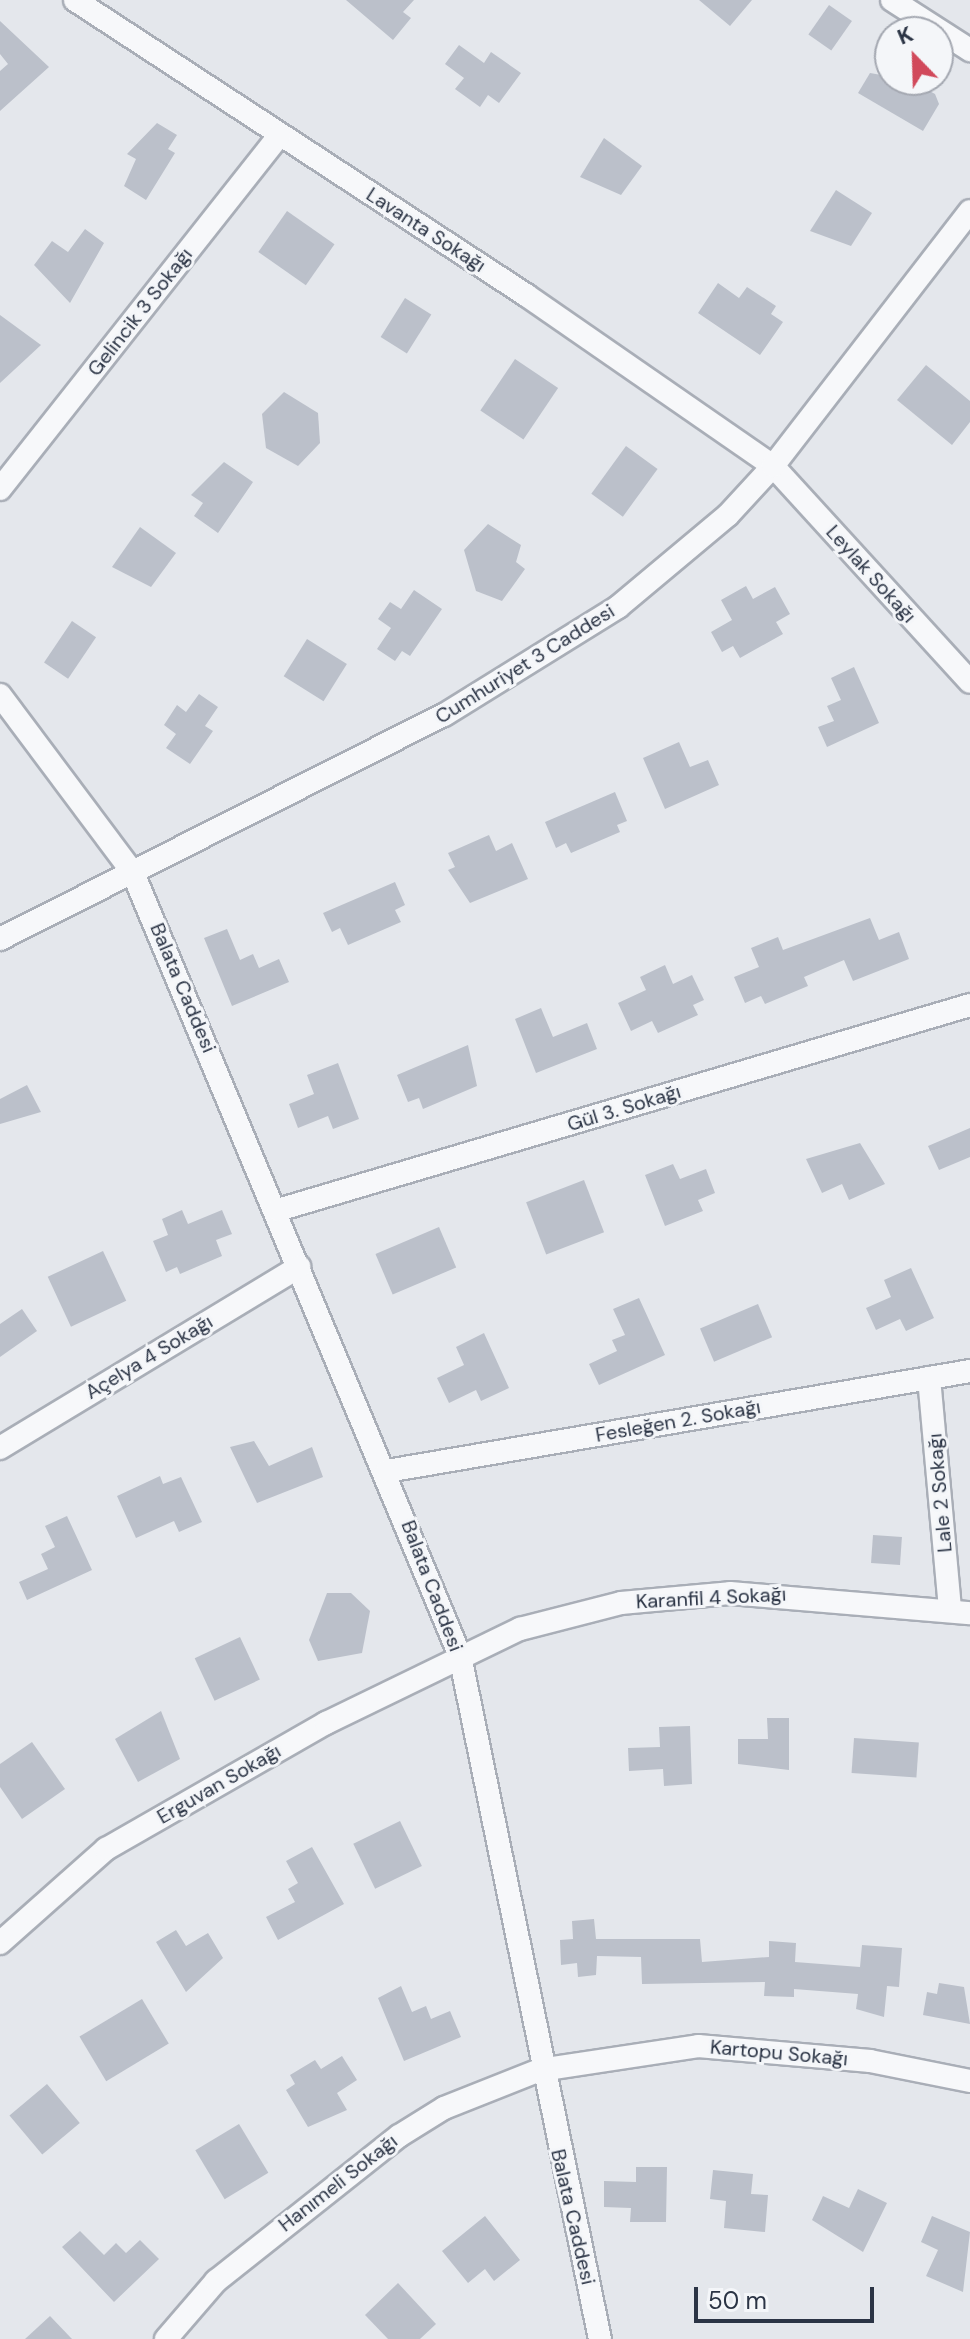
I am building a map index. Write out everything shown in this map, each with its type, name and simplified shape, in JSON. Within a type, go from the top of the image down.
[{"type":"street","name":"Lavanta Sokağı","points":[[75,0],[773,466]]},
{"type":"street","points":[[892,0],[970,50]]},
{"type":"street","name":"Gelincik 3 Sokağı","points":[[0,489],[279,136]]},
{"type":"street","name":"Cumhuriyet 3 Caddesi","points":[[0,939],[444,715],[562,646],[728,515],[773,466],[970,211]]},
{"type":"street","name":"Leylak Sokağı","points":[[773,466],[970,682]]},
{"type":"street","name":"Balata Caddesi","points":[[0,695],[133,873],[278,1210],[460,1656],[540,2070],[600,2339]]},
{"type":"street","name":"Gül 3. Sokağı","points":[[278,1210],[970,1005]]},
{"type":"street","name":"Açelya 4 Sokağı","points":[[0,1448],[299,1267]]},
{"type":"street","name":"Fesleğen 2. Sokağı","points":[[387,1471],[970,1371]]},
{"type":"street","name":"Lale 2 Sokağı","points":[[929,1378],[960,1611]]},
{"type":"street","name":"Karanfil 4 Sokağı","points":[[460,1656],[576,1612],[656,1599],[808,1595],[960,1611]]},
{"type":"street","name":"Erguvan Sokağı","points":[[0,1943],[106,1849],[460,1656]]},
{"type":"street","name":"Kartopu Sokağı","points":[[540,2070],[698,2046],[870,2061],[970,2081]]},
{"type":"street","name":"Hanımeli Sokağı","points":[[166,2339],[216,2281],[399,2136],[444,2108],[540,2070]]},
{"type":"building","points":[[346,0],[414,0],[403,12],[411,18],[393,40]]},
{"type":"building","points":[[699,0],[752,0],[730,26]]},
{"type":"building","points":[[829,5],[852,21],[831,51],[808,34]]},
{"type":"building","points":[[0,21],[49,67],[0,111],[0,71],[8,64],[0,54]]},
{"type":"building","points":[[459,45],[484,63],[491,52],[521,73],[499,103],[488,95],[480,107],[455,89],[464,78],[445,64]]},
{"type":"building","points":[[870,73],[874,74],[874,96],[936,96],[939,104],[923,131],[858,93]]},
{"type":"building","points":[[157,123],[177,135],[168,149],[175,153],[146,200],[124,186],[136,159],[127,154]]},
{"type":"building","points":[[604,138],[642,166],[621,195],[580,177]]},
{"type":"building","points":[[836,190],[872,213],[851,246],[810,231]]},
{"type":"building","points":[[287,211],[335,244],[306,285],[258,252]]},
{"type":"building","points":[[85,229],[104,243],[70,303],[34,265],[52,241],[68,252]]},
{"type":"building","points":[[718,283],[739,298],[747,287],[776,306],[771,314],[783,322],[760,355],[698,313]]},
{"type":"building","points":[[405,298],[431,314],[407,353],[381,337]]},
{"type":"building","points":[[0,315],[41,345],[0,383]]},
{"type":"building","points":[[515,359],[558,388],[523,439],[480,410]]},
{"type":"building","points":[[926,365],[970,401],[970,422],[952,445],[897,400]]},
{"type":"building","points":[[284,392],[318,413],[320,443],[298,466],[266,448],[262,414]]},
{"type":"building","points":[[626,446],[658,469],[623,517],[591,494]]},
{"type":"building","points":[[224,462],[253,482],[218,533],[194,516],[203,503],[191,495]]},
{"type":"building","points":[[488,524],[521,545],[516,562],[525,569],[502,601],[476,591],[464,550]]},
{"type":"building","points":[[140,527],[176,553],[151,587],[112,567]]},
{"type":"building","points":[[746,586],[753,599],[775,587],[790,614],[776,622],[783,634],[740,658],[733,646],[722,652],[711,632],[732,620],[721,600]]},
{"type":"building","points":[[414,590],[442,609],[410,656],[402,651],[395,661],[377,649],[391,628],[378,619],[390,602],[401,609]]},
{"type":"building","points":[[72,621],[96,637],[68,679],[44,662]]},
{"type":"building","points":[[307,639],[347,664],[324,701],[284,676]]},
{"type":"building","points":[[854,667],[879,723],[827,747],[818,727],[834,721],[827,706],[841,700],[831,678]]},
{"type":"building","points":[[199,694],[218,707],[205,726],[213,731],[190,764],[166,748],[176,734],[164,725],[177,705],[186,712]]},
{"type":"building","points":[[679,742],[690,767],[708,760],[719,785],[665,809],[643,758]]},
{"type":"building","points":[[615,792],[627,821],[617,825],[620,832],[571,853],[566,843],[556,848],[545,822]]},
{"type":"building","points":[[489,835],[496,851],[512,843],[528,879],[470,903],[448,870],[455,867],[448,853]]},
{"type":"building","points":[[395,882],[405,905],[395,910],[401,922],[348,945],[340,928],[332,932],[323,913]]},
{"type":"building","points":[[870,918],[879,940],[899,932],[909,959],[853,981],[844,960],[804,977],[808,986],[765,1004],[761,996],[745,1003],[734,977],[759,967],[751,948],[778,937],[783,950]]},
{"type":"building","points":[[227,929],[240,960],[253,954],[259,968],[279,959],[289,982],[232,1006],[204,938]]},
{"type":"building","points":[[665,965],[673,984],[692,975],[704,1000],[693,1005],[698,1015],[658,1033],[652,1021],[631,1031],[618,1003],[646,990],[640,977]]},
{"type":"building","points":[[541,1008],[553,1037],[587,1023],[597,1049],[536,1073],[515,1019]]},
{"type":"building","points":[[468,1045],[477,1086],[423,1109],[419,1098],[408,1102],[397,1075]]},
{"type":"building","points":[[338,1063],[359,1119],[333,1129],[328,1116],[298,1128],[289,1104],[314,1094],[307,1075]]},
{"type":"building","points":[[27,1085],[41,1112],[0,1124],[0,1099]]},
{"type":"building","points":[[970,1128],[970,1157],[939,1170],[928,1146]]},
{"type":"building","points":[[860,1143],[885,1184],[849,1200],[842,1184],[822,1193],[806,1159]]},
{"type":"building","points":[[673,1164],[680,1179],[706,1169],[715,1193],[698,1200],[703,1211],[665,1226],[645,1175]]},
{"type":"building","points":[[584,1180],[604,1232],[546,1254],[526,1202]]},
{"type":"building","points":[[182,1210],[188,1224],[222,1210],[232,1234],[216,1240],[222,1256],[180,1274],[177,1267],[166,1272],[153,1241],[168,1235],[162,1219]]},
{"type":"building","points":[[439,1227],[456,1268],[393,1294],[375,1254]]},
{"type":"building","points":[[103,1251],[126,1301],[71,1327],[48,1277]]},
{"type":"building","points":[[911,1268],[934,1318],[906,1331],[900,1319],[876,1330],[866,1308],[891,1297],[884,1280]]},
{"type":"building","points":[[639,1298],[665,1355],[599,1385],[589,1364],[617,1351],[612,1340],[625,1335],[613,1309]]},
{"type":"building","points":[[758,1304],[772,1337],[714,1362],[700,1329]]},
{"type":"building","points":[[22,1309],[37,1331],[0,1357],[0,1324]]},
{"type":"building","points":[[484,1333],[509,1388],[481,1401],[476,1390],[449,1403],[437,1378],[464,1365],[456,1347]]},
{"type":"building","points":[[254,1441],[269,1466],[312,1447],[323,1477],[257,1503],[230,1447]]},
{"type":"building","points":[[160,1476],[163,1484],[181,1477],[202,1522],[179,1532],[174,1521],[136,1538],[117,1496]]},
{"type":"building","points":[[67,1516],[92,1570],[27,1600],[19,1582],[48,1569],[41,1554],[55,1547],[45,1526]]},
{"type":"building","points":[[873,1535],[902,1537],[900,1565],[871,1563]]},
{"type":"building","points":[[327,1593],[351,1593],[370,1611],[362,1653],[318,1661],[309,1640]]},
{"type":"building","points":[[240,1637],[260,1680],[215,1701],[195,1658]]},
{"type":"building","points":[[161,1711],[180,1759],[138,1782],[115,1739]]},
{"type":"building","points":[[767,1718],[789,1718],[789,1770],[738,1764],[738,1739],[768,1739]]},
{"type":"building","points":[[690,1726],[692,1784],[664,1786],[663,1769],[629,1771],[628,1748],[660,1747],[659,1727]]},
{"type":"building","points":[[854,1738],[919,1743],[916,1777],[852,1773]]},
{"type":"building","points":[[32,1742],[65,1789],[22,1819],[0,1787],[0,1764]]},
{"type":"building","points":[[400,1821],[422,1866],[375,1889],[353,1844]]},
{"type":"building","points":[[312,1847],[344,1904],[278,1940],[266,1917],[295,1902],[288,1889],[298,1883],[286,1861]]},
{"type":"building","points":[[594,1919],[596,1939],[700,1939],[702,1962],[769,1957],[769,1941],[796,1943],[795,1962],[860,1967],[862,1945],[902,1948],[899,1987],[887,1986],[884,2017],[856,2009],[858,1994],[794,1989],[794,1997],[764,1996],[765,1982],[642,1984],[641,1957],[597,1956],[596,1975],[578,1977],[577,1963],[561,1965],[560,1940],[573,1939],[572,1921]]},
{"type":"building","points":[[176,1930],[186,1946],[208,1933],[223,1958],[186,1992],[156,1942]]},
{"type":"building","points":[[939,1983],[964,1987],[970,2024],[923,2015],[927,1992],[937,1994]]},
{"type":"building","points":[[401,1986],[412,2012],[426,2006],[431,2019],[450,2011],[461,2037],[404,2061],[378,1998]]},
{"type":"building","points":[[142,1999],[169,2044],[106,2081],[79,2037]]},
{"type":"building","points":[[342,2056],[357,2080],[337,2093],[347,2110],[308,2127],[286,2090],[295,2084],[290,2075],[315,2060],[321,2069]]},
{"type":"building","points":[[47,2084],[80,2123],[42,2155],[9,2115]]},
{"type":"building","points":[[239,2124],[268,2173],[225,2199],[195,2150]]},
{"type":"building","points":[[636,2167],[667,2167],[666,2222],[630,2222],[631,2208],[604,2207],[604,2181],[636,2182]]},
{"type":"building","points":[[713,2170],[753,2174],[751,2194],[768,2195],[765,2232],[724,2228],[726,2201],[710,2199]]},
{"type":"building","points":[[858,2189],[887,2203],[863,2252],[812,2220],[823,2196],[849,2208]]},
{"type":"building","points":[[485,2216],[520,2260],[494,2281],[485,2269],[468,2283],[442,2251]]},
{"type":"building","points":[[932,2216],[970,2232],[963,2292],[926,2276],[938,2250],[921,2242]]},
{"type":"building","points":[[80,2231],[104,2255],[116,2243],[126,2253],[140,2240],[159,2259],[114,2302],[62,2247]]},
{"type":"building","points":[[398,2283],[436,2324],[420,2339],[388,2339],[365,2315]]},
{"type":"building","points":[[50,2316],[72,2339],[25,2339]]}]
